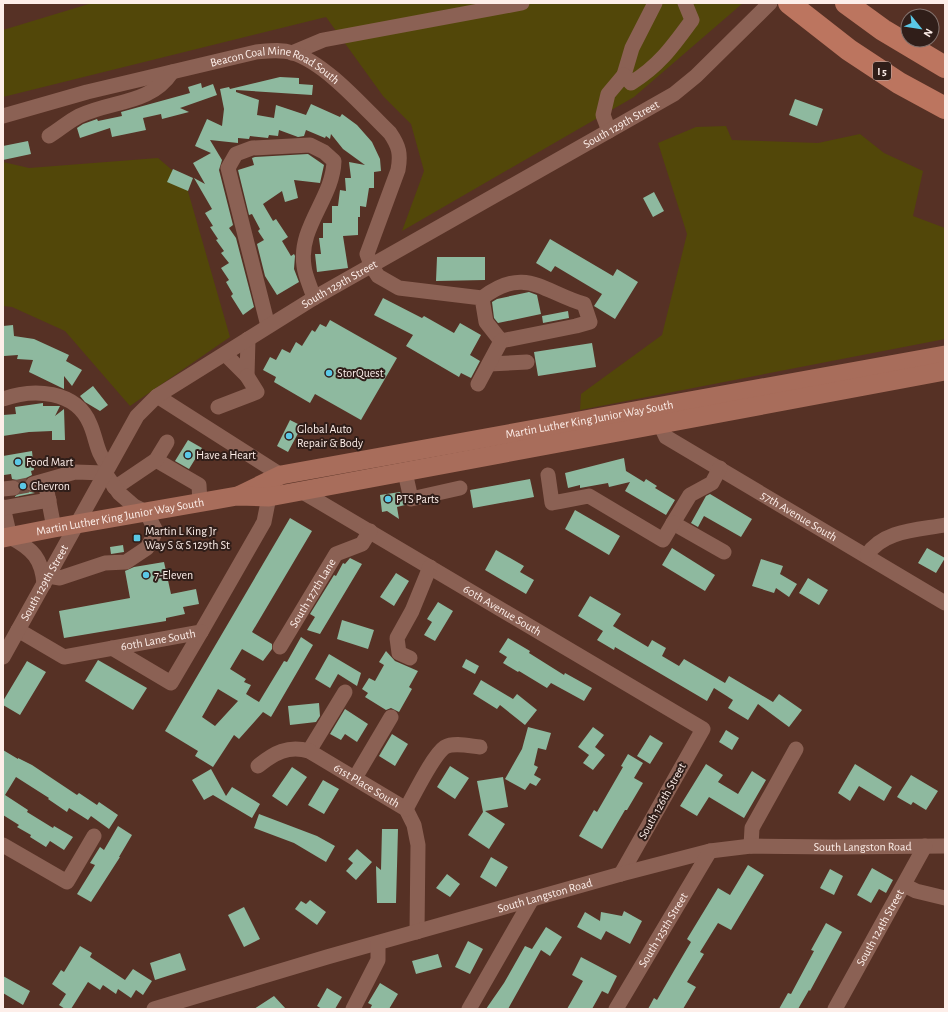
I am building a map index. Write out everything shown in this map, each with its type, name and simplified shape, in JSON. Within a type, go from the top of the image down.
[{"type":"highway","name":"I 5","points":[[789,3],[849,50],[899,82],[945,108]]},
{"type":"highway","points":[[846,3],[883,30],[945,67]]},
{"type":"main road","name":"Martin Luther King Junior Way South","points":[[237,496],[281,475],[945,355]]},
{"type":"main road","name":"Martin Luther King Junior Way South","points":[[7,538],[54,528],[237,496],[269,497],[945,371]]},
{"type":"street","points":[[292,52],[323,40],[522,3]]},
{"type":"street","points":[[609,131],[603,115],[608,94],[624,75],[632,48],[655,3]]},
{"type":"street","points":[[624,75],[631,84],[648,73],[667,54],[692,20],[686,3]]},
{"type":"street","name":"South 129th Street","points":[[3,657],[137,416],[158,396],[314,298],[674,94],[696,76],[770,3]]},
{"type":"street","name":"Beacon Coal Mine Road South","points":[[3,116],[87,92],[256,52],[275,50],[292,52],[324,69],[390,133],[398,146],[400,157],[398,170],[368,254],[371,265]]},
{"type":"street","points":[[49,136],[79,116],[155,90],[165,82],[172,72]]},
{"type":"street","points":[[268,326],[228,168],[236,154],[252,148],[310,145],[324,152],[334,161],[334,175],[305,240],[304,265],[314,298]]},
{"type":"street","points":[[371,265],[378,276],[399,288],[482,298],[498,288],[520,280],[532,282],[570,300],[584,304],[590,322],[501,341]]},
{"type":"street","points":[[482,298],[486,322],[501,341]]},
{"type":"street","points":[[247,376],[248,339]]},
{"type":"street","points":[[478,384],[501,341]]},
{"type":"street","points":[[218,407],[257,392],[247,376],[224,354]]},
{"type":"street","points":[[489,364],[527,362]]},
{"type":"street","points":[[3,399],[35,392],[56,395],[71,401],[89,422],[100,457],[107,469],[114,487],[134,506],[146,512],[155,529],[154,535],[147,548],[126,562],[105,563],[60,578],[46,580],[35,555],[22,543],[7,538],[3,508],[49,500]]},
{"type":"street","points":[[158,396],[281,475]]},
{"type":"street","name":"57th Avenue South","points":[[660,424],[666,437],[867,555],[945,603]]},
{"type":"street","points":[[114,487],[156,460],[167,442]]},
{"type":"street","points":[[156,460],[200,485],[200,502]]},
{"type":"street","points":[[548,475],[552,504],[589,496],[663,540],[690,495],[712,483],[720,468]]},
{"type":"street","points":[[54,528],[49,500],[39,482],[75,472],[107,469]]},
{"type":"street","points":[[405,472],[411,499],[460,488]]},
{"type":"street","name":"60th Avenue South","points":[[301,491],[703,728]]},
{"type":"street","name":"60th Lane South","points":[[18,630],[64,657],[201,632],[264,522],[269,497]]},
{"type":"street","points":[[673,523],[724,552]]},
{"type":"street","points":[[867,555],[873,545],[898,533],[945,525]]},
{"type":"street","name":"South 127th Lane","points":[[280,647],[336,554],[362,544],[370,531]]},
{"type":"street","points":[[410,658],[399,653],[397,638],[412,611],[430,567]]},
{"type":"street","points":[[112,648],[171,683],[201,632]]},
{"type":"street","points":[[309,751],[345,692]]},
{"type":"street","points":[[355,778],[391,717]]},
{"type":"street","name":"South 126th Street","points":[[621,874],[703,728]]},
{"type":"street","points":[[406,809],[434,761],[446,747],[454,745],[480,747]]},
{"type":"street","name":"61st Place South","points":[[258,766],[281,751],[292,748],[309,751],[406,809],[414,825],[418,845],[417,932]]},
{"type":"street","points":[[751,846],[752,828],[796,749]]},
{"type":"street","points":[[3,845],[68,882],[94,836]]},
{"type":"street","name":"South Langston Road","points":[[154,1009],[532,899],[710,851],[751,846],[945,846]]},
{"type":"street","name":"South 124th Street","points":[[840,1007],[925,846]]},
{"type":"street","name":"South 125th Street","points":[[616,1009],[710,851]]},
{"type":"street","points":[[904,885],[916,891],[945,898]]},
{"type":"street","points":[[469,1009],[532,899]]},
{"type":"street","points":[[353,1009],[378,960],[378,943]]},
{"type":"shaded area","points":[[92,3],[743,3],[634,97],[402,231],[424,171],[411,124],[383,96],[326,17],[3,97],[3,30]]},
{"type":"shaded area","points":[[726,126],[732,140],[818,143],[860,134],[884,153],[923,171],[913,216],[945,228],[945,339],[580,410],[581,394],[662,335],[687,234],[658,143],[696,127]]},
{"type":"shaded area","points":[[158,158],[185,181],[230,337],[130,406],[65,331],[12,307],[3,306],[3,162],[29,168]]},
{"type":"building","points":[[280,77],[299,78],[299,84],[313,85],[312,95],[236,90],[236,92],[259,100],[257,115],[274,118],[276,105],[306,115],[311,104],[340,117],[342,114],[357,125],[372,142],[380,159],[381,171],[374,172],[374,188],[369,188],[366,207],[360,206],[360,217],[358,217],[358,235],[343,236],[348,268],[317,272],[315,254],[321,254],[319,238],[323,238],[323,223],[332,223],[332,206],[338,206],[340,190],[346,191],[345,178],[351,178],[349,162],[365,165],[343,149],[331,134],[330,139],[326,136],[325,138],[306,130],[304,136],[298,137],[279,130],[278,136],[269,135],[268,138],[250,136],[249,139],[238,138],[238,143],[210,140],[222,160],[219,170],[233,225],[229,228],[236,238],[254,307],[243,315],[231,296],[233,294],[226,282],[229,280],[221,268],[229,263],[221,253],[224,251],[216,240],[218,239],[210,227],[213,226],[205,213],[212,209],[194,178],[205,184],[193,163],[211,153],[195,146],[207,119],[222,126],[224,109],[220,89],[229,87],[230,89]]},
{"type":"building","points":[[201,83],[202,88],[213,84],[217,95],[180,108],[189,112],[162,119],[161,114],[143,118],[146,130],[112,137],[110,128],[80,138],[77,128],[83,124],[97,119],[98,121],[122,116],[121,112],[190,93],[188,87]]},
{"type":"building","points":[[795,99],[823,109],[817,126],[789,115]]},
{"type":"building","points":[[28,141],[31,154],[3,160],[3,146]]},
{"type":"building","points":[[308,154],[324,165],[320,183],[294,180],[298,198],[285,202],[282,191],[263,204],[273,221],[276,219],[288,237],[282,241],[291,256],[294,254],[295,256],[294,269],[299,282],[277,295],[265,276],[257,244],[264,240],[258,231],[260,229],[252,214],[249,215],[238,170],[254,165],[252,158],[255,157]]},
{"type":"building","points":[[173,169],[193,178],[188,191],[167,182]]},
{"type":"building","points":[[654,192],[664,211],[653,217],[643,198]]},
{"type":"building","points":[[550,239],[613,276],[617,269],[638,282],[615,319],[594,306],[602,294],[555,266],[551,272],[536,263]]},
{"type":"building","points":[[437,257],[485,257],[485,280],[436,281]]},
{"type":"building","points":[[529,292],[537,295],[541,314],[498,323],[494,318],[492,302],[497,299]]},
{"type":"building","points":[[383,298],[422,318],[424,316],[454,333],[460,323],[481,335],[470,355],[480,361],[471,378],[461,373],[459,377],[406,346],[413,335],[374,315]]},
{"type":"building","points":[[568,311],[569,318],[543,323],[542,316]]},
{"type":"building","name":"StorQuest","points":[[330,320],[397,358],[361,420],[315,394],[310,403],[274,382],[276,377],[263,370],[270,357],[276,360],[282,349],[290,353],[296,342],[302,346],[312,330],[315,332],[320,324],[326,327]]},
{"type":"building","points":[[13,325],[14,336],[34,339],[69,355],[66,361],[82,370],[72,386],[64,376],[64,389],[29,372],[33,360],[17,359],[18,355],[4,356],[3,326]]},
{"type":"building","points":[[592,343],[596,367],[538,376],[534,352]]},
{"type":"building","points":[[93,386],[108,405],[100,411],[85,402],[80,396]]},
{"type":"building","points":[[43,403],[43,406],[60,406],[55,416],[64,409],[65,440],[52,440],[52,431],[29,432],[3,436],[3,415],[16,414],[15,407]]},
{"type":"building","name":"Global Auto Repair & Body","points":[[290,420],[302,426],[288,452],[277,446]]},
{"type":"building","name":"Have a Heart","points":[[188,440],[202,448],[189,469],[175,461]]},
{"type":"building","name":"Food Mart","points":[[32,451],[34,470],[31,471],[32,475],[26,478],[24,486],[27,491],[35,493],[14,497],[21,492],[22,487],[17,480],[12,479],[11,474],[4,475],[3,456]]},
{"type":"building","points":[[624,458],[626,471],[644,482],[646,479],[657,486],[655,488],[675,500],[666,515],[625,491],[630,482],[609,487],[608,483],[580,488],[580,485],[568,488],[565,473]]},
{"type":"building","points":[[530,479],[534,497],[473,508],[470,490]]},
{"type":"building","points":[[400,492],[405,505],[397,507],[399,519],[387,511],[382,512],[380,495]]},
{"type":"building","points":[[710,494],[752,519],[741,537],[704,516],[698,527],[691,523],[706,496]]},
{"type":"building","points":[[575,510],[620,536],[609,555],[565,529]]},
{"type":"building","points":[[290,518],[312,531],[252,632],[272,644],[272,649],[263,661],[242,649],[230,669],[246,679],[244,682],[251,685],[246,694],[259,702],[284,661],[287,662],[301,637],[313,645],[271,717],[263,712],[239,739],[234,735],[213,767],[195,756],[198,751],[165,731]],"holes":[[[218,689],[238,701],[215,726],[202,717]]]},
{"type":"building","points":[[123,545],[124,552],[111,554],[110,547]]},
{"type":"building","points":[[672,548],[715,575],[705,591],[662,565]]},
{"type":"building","points":[[927,548],[945,558],[936,573],[918,563]]},
{"type":"building","points":[[496,550],[524,566],[520,572],[534,580],[526,594],[485,570]]},
{"type":"building","points":[[350,558],[362,564],[320,634],[307,630],[315,617],[310,614],[334,575],[336,576],[343,563],[345,564]]},
{"type":"building","points":[[761,559],[783,566],[780,574],[797,584],[789,597],[776,588],[774,593],[752,586]]},
{"type":"building","points":[[164,562],[171,594],[196,589],[199,604],[183,607],[185,614],[166,618],[166,621],[64,638],[59,611],[130,598],[125,571],[134,567]]},
{"type":"building","points":[[396,573],[409,581],[394,606],[380,597]]},
{"type":"building","points":[[808,578],[828,590],[819,605],[799,593]]},
{"type":"building","points":[[590,596],[621,614],[613,626],[648,647],[652,640],[666,648],[662,656],[679,666],[684,659],[725,683],[729,676],[773,702],[779,694],[802,710],[789,727],[758,704],[748,720],[728,708],[733,700],[714,688],[707,701],[615,647],[614,650],[597,640],[603,631],[578,616]]},
{"type":"building","points":[[438,602],[453,611],[435,641],[424,635],[432,622],[427,619]]},
{"type":"building","points":[[342,620],[374,630],[368,649],[337,639]]},
{"type":"building","points":[[508,638],[530,651],[529,653],[564,675],[565,673],[592,688],[584,701],[551,683],[547,688],[503,663],[507,657],[499,652]]},
{"type":"building","points":[[386,651],[395,661],[418,671],[409,687],[412,689],[399,712],[391,708],[386,710],[365,697],[368,693],[362,689],[369,678],[375,681],[384,665],[379,662]]},
{"type":"building","points":[[329,654],[361,673],[357,686],[338,674],[330,688],[315,679]]},
{"type":"building","points":[[466,659],[479,666],[475,674],[462,667]]},
{"type":"building","points":[[98,660],[147,688],[133,710],[85,681]]},
{"type":"building","points":[[27,661],[46,672],[20,715],[3,705],[3,701]]},
{"type":"building","points":[[481,680],[513,699],[517,694],[537,710],[525,725],[500,705],[497,709],[473,694]]},
{"type":"building","points":[[319,703],[320,716],[316,722],[290,725],[288,706]]},
{"type":"building","points":[[345,709],[368,724],[357,742],[345,734],[341,740],[330,734]]},
{"type":"building","points":[[528,727],[551,733],[546,750],[538,748],[534,765],[538,767],[534,775],[541,779],[536,786],[530,783],[525,790],[505,779],[522,749]]},
{"type":"building","points":[[593,727],[604,735],[595,747],[605,755],[593,770],[583,763],[589,755],[578,747]]},
{"type":"building","points":[[726,730],[739,738],[732,750],[719,742]]},
{"type":"building","points":[[392,734],[408,744],[395,766],[379,756]]},
{"type":"building","points":[[650,735],[663,743],[650,764],[637,756]]},
{"type":"building","points":[[3,750],[32,765],[77,795],[79,793],[97,805],[99,802],[118,815],[109,829],[91,816],[88,820],[69,808],[67,812],[48,799],[49,798],[16,777],[5,795],[28,810],[27,812],[53,828],[54,826],[73,837],[64,850],[50,841],[46,847],[30,837],[31,835],[17,827],[19,825],[3,815]]},
{"type":"building","points":[[628,754],[643,763],[634,778],[643,783],[602,849],[579,836],[594,810],[597,812],[623,767],[621,766]]},
{"type":"building","points":[[706,764],[723,775],[718,782],[738,794],[752,771],[766,780],[744,818],[709,797],[697,816],[680,806]]},
{"type":"building","points":[[855,764],[892,787],[884,801],[859,786],[850,801],[838,793]]},
{"type":"building","points":[[450,766],[469,778],[455,799],[437,787]]},
{"type":"building","points":[[292,767],[307,777],[287,806],[272,796]]},
{"type":"building","points":[[211,769],[226,796],[232,787],[260,804],[252,818],[213,795],[204,800],[192,780]]},
{"type":"building","points":[[911,775],[938,791],[926,810],[913,802],[911,805],[897,797]]},
{"type":"building","points":[[503,777],[508,807],[485,811],[505,824],[489,849],[468,835],[483,812],[477,781]]},
{"type":"building","points":[[323,780],[339,789],[324,814],[308,805]]},
{"type":"building","points":[[259,814],[317,836],[335,846],[326,862],[294,843],[254,828]]},
{"type":"building","points":[[118,826],[132,835],[120,857],[91,902],[77,894],[95,865],[90,863],[100,847],[104,850]]},
{"type":"building","points":[[382,829],[398,829],[396,903],[377,903],[376,866],[381,870]]},
{"type":"building","points":[[357,849],[372,862],[356,880],[346,871],[353,863],[348,859]]},
{"type":"building","points":[[491,857],[508,867],[496,887],[480,877]]},
{"type":"building","points":[[748,865],[764,875],[731,930],[718,923],[700,952],[704,954],[687,982],[696,987],[683,1009],[648,1009],[654,998],[657,1000],[691,942],[687,939],[718,888],[730,895]]},
{"type":"building","points":[[872,868],[893,880],[886,893],[879,889],[871,903],[857,895]]},
{"type":"building","points":[[830,869],[843,876],[834,895],[820,888]]},
{"type":"building","points":[[447,874],[460,884],[450,897],[436,888]]},
{"type":"building","points":[[310,900],[326,912],[317,925],[295,909],[301,901],[306,904]]},
{"type":"building","points":[[244,907],[260,939],[244,947],[228,915]]},
{"type":"building","points":[[624,911],[642,921],[630,944],[606,931],[601,940],[577,927],[585,912],[600,921],[601,912],[622,916]]},
{"type":"building","points":[[826,923],[842,932],[810,991],[809,990],[798,1009],[779,1009],[788,993],[791,994],[814,951],[811,950]]},
{"type":"building","points":[[546,927],[562,937],[550,956],[541,950],[508,1009],[486,1009],[504,983],[525,946],[532,949]]},
{"type":"building","points":[[468,941],[483,949],[470,974],[455,967]]},
{"type":"building","points":[[80,946],[92,953],[90,957],[125,980],[133,969],[152,981],[143,995],[136,990],[131,998],[118,989],[116,994],[103,985],[100,990],[88,982],[71,1009],[65,1009],[59,1005],[66,994],[52,984],[61,970],[64,972]]},
{"type":"building","points":[[180,953],[186,970],[155,980],[150,963]]},
{"type":"building","points":[[438,954],[442,967],[416,974],[412,961]]},
{"type":"building","points":[[581,957],[617,976],[608,994],[602,991],[592,1009],[567,1009],[583,981],[572,975]]},
{"type":"building","points":[[3,976],[30,991],[23,1005],[3,993]]},
{"type":"building","points":[[380,983],[398,994],[389,1009],[370,1009],[372,1005],[368,1003]]},
{"type":"building","points":[[327,988],[342,997],[335,1009],[322,1009],[317,1006]]},
{"type":"building","points":[[274,996],[286,1009],[254,1009]]},
{"type":"tunnel","points":[[13,488],[33,484]]},
{"type":"place","name":"StorQuest","points":[[329,373]]},
{"type":"place","name":"Global Auto Repair & Body","points":[[289,436]]},
{"type":"place","name":"Have a Heart","points":[[188,455]]},
{"type":"place","name":"Food Mart","points":[[18,462]]},
{"type":"place","name":"Chevron","points":[[23,486]]},
{"type":"place","name":"PTS Parts","points":[[388,499]]},
{"type":"place","name":"Martin L King Jr Way S & S 129th St","points":[[137,538]]},
{"type":"place","name":"7-Eleven","points":[[146,575]]}]
